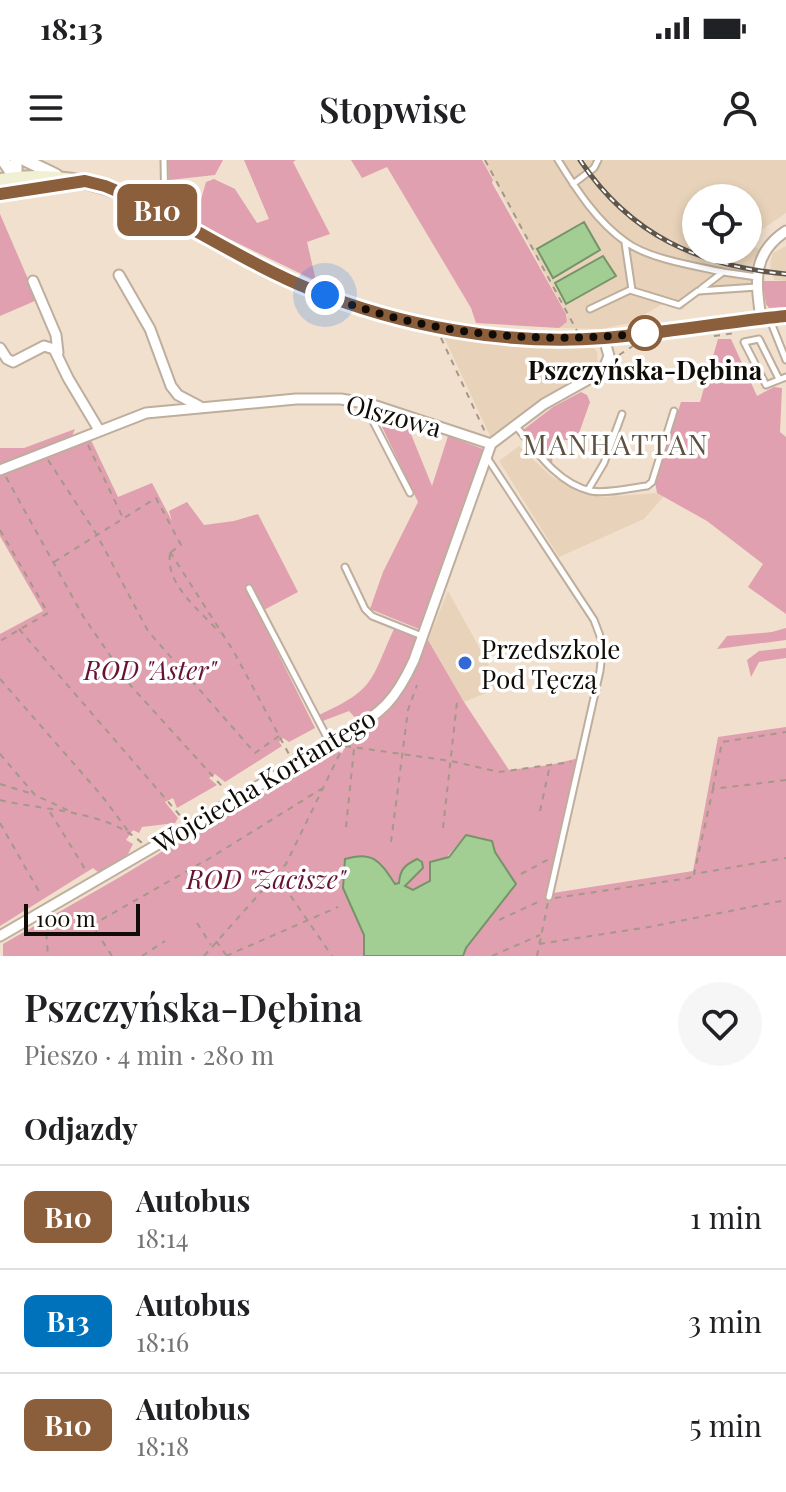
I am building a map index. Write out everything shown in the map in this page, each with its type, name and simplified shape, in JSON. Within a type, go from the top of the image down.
[{"type":"main road","points":[[0,180],[64,177],[125,194],[308,289],[378,314],[436,326],[530,337],[582,339],[786,316]]},
{"type":"main road","points":[[0,192],[85,181]]},
{"type":"street","points":[[3,160],[16,177],[33,187]]},
{"type":"street","points":[[0,192],[16,177],[16,160]]},
{"type":"street","points":[[25,160],[46,172],[64,177]]},
{"type":"street","points":[[765,319],[757,282],[764,251],[786,231]]},
{"type":"street","points":[[119,275],[150,329],[171,386],[178,395],[199,406]]},
{"type":"street","points":[[33,281],[56,335],[59,356]]},
{"type":"street","points":[[491,444],[544,404],[603,371],[609,356],[604,338]]},
{"type":"street","points":[[0,348],[13,362],[47,345],[54,349],[99,430]]},
{"type":"street","name":"Olszowa","points":[[1,469],[146,413],[296,399],[341,399],[364,403],[491,444]]},
{"type":"street","name":"Wojciecha Korfantego","points":[[0,936],[294,764],[338,743],[387,707],[406,676],[423,636],[491,444]]},
{"type":"lane","points":[[164,160],[165,214]]},
{"type":"lane","points":[[558,160],[579,195],[625,242],[696,268],[757,282]]},
{"type":"lane","points":[[573,184],[594,168],[598,160]]},
{"type":"lane","points":[[625,242],[632,290]]},
{"type":"lane","points":[[590,309],[632,290],[679,305],[723,272]]},
{"type":"lane","points":[[698,291],[757,282]]},
{"type":"lane","points":[[765,319],[786,360]]},
{"type":"lane","points":[[759,339],[783,378],[766,385],[744,342],[759,339]]},
{"type":"lane","points":[[364,403],[410,493]]},
{"type":"lane","points":[[516,426],[548,466],[579,487],[594,492],[647,486],[652,482],[674,411]]},
{"type":"lane","points":[[588,490],[604,463],[622,414]]},
{"type":"lane","points":[[488,459],[600,630],[603,644],[600,671],[549,897]]},
{"type":"lane","points":[[345,567],[365,609],[372,616],[423,636]]},
{"type":"lane","points":[[249,588],[338,743]]},
{"type":"path","points":[[485,160],[582,339]]},
{"type":"path","points":[[436,326],[491,444]]},
{"type":"path","points":[[84,436],[123,519]]},
{"type":"path","points":[[43,452],[97,535],[148,631],[255,753],[279,736]]},
{"type":"path","points":[[1,469],[83,616],[131,686],[234,799]]},
{"type":"path","points":[[54,562],[156,498],[181,545],[170,552]]},
{"type":"path","points":[[0,530],[48,613],[0,641]]},
{"type":"path","points":[[170,552],[234,652],[294,764]]},
{"type":"path","points":[[170,552],[171,572],[185,594],[234,652]]},
{"type":"path","points":[[19,629],[189,826]]},
{"type":"path","points":[[0,679],[102,796],[128,831],[149,850]]},
{"type":"path","points":[[391,842],[408,710],[417,685]]},
{"type":"path","points":[[443,828],[457,702]]},
{"type":"path","points":[[694,874],[722,742],[786,732]]},
{"type":"path","points":[[204,956],[293,853],[326,786],[338,743],[354,749],[451,761],[499,772],[578,761]]},
{"type":"path","points":[[346,827],[354,749]]},
{"type":"path","points":[[0,754],[35,795]]},
{"type":"path","points":[[540,811],[550,765]]},
{"type":"path","points":[[713,789],[786,780]]},
{"type":"path","points":[[0,784],[35,795],[78,816]]},
{"type":"path","points":[[112,956],[92,925],[210,858],[326,786]]},
{"type":"path","points":[[0,800],[78,816],[128,831]]},
{"type":"path","points":[[49,811],[85,869]]},
{"type":"path","points":[[0,823],[41,895]]},
{"type":"path","points":[[521,874],[557,854]]},
{"type":"path","points":[[499,920],[549,897],[689,878],[694,874],[786,858]]},
{"type":"path","points":[[276,875],[332,956]]},
{"type":"path","points":[[537,956],[549,897]]},
{"type":"path","points":[[539,944],[649,927],[786,900]]},
{"type":"path","points":[[216,941],[226,956],[338,907]]},
{"type":"path","points":[[38,914],[46,929],[48,956]]},
{"type":"path","points":[[197,923],[212,946]]},
{"type":"path","points":[[492,956],[541,935]]},
{"type":"path","points":[[142,956],[165,941]]},
{"type":"shaded area","points":[[483,160],[786,160],[786,213],[762,229],[762,184],[682,184],[682,264],[754,264],[752,292],[696,296],[682,310],[663,304],[629,323],[602,329],[559,328],[567,322],[567,315]]},
{"type":"shaded area","points":[[584,222],[600,250],[553,278],[537,249]]},
{"type":"shaded area","points":[[786,246],[786,281],[774,280],[770,264],[773,253]]},
{"type":"shaded area","points":[[603,256],[616,276],[566,304],[555,283]]},
{"type":"shaded area","points":[[444,337],[524,347],[593,348],[597,351],[598,363],[491,438]]},
{"type":"shaded area","points":[[519,446],[551,476],[578,492],[602,497],[657,493],[664,496],[644,519],[559,557],[499,461]]},
{"type":"shaded area","name":"Przedszkole Pod Tęczą","points":[[448,591],[501,687],[464,702],[428,640]]},
{"type":"shaded area","points":[[466,835],[492,841],[495,852],[516,884],[463,956],[364,956],[364,935],[343,888],[345,859],[363,856],[376,860],[395,884],[399,883],[404,868],[417,859],[422,862],[423,868],[405,886],[413,890],[430,881],[430,862],[449,857]]},
{"type":"green space","points":[[168,160],[223,160],[215,175],[169,180]]},
{"type":"green space","points":[[244,160],[296,160],[293,162],[330,234],[307,242],[316,281],[190,220],[196,217],[206,182],[214,179],[235,189],[257,223],[269,219]]},
{"type":"green space","points":[[351,160],[482,160],[566,314],[567,322],[559,328],[476,323],[471,308],[387,167],[362,178]]},
{"type":"green space","points":[[0,214],[37,300],[0,316]]},
{"type":"green space","points":[[762,281],[786,281],[786,307],[769,308]]},
{"type":"green space","points":[[718,339],[731,339],[757,396],[774,387],[782,388],[780,432],[786,437],[786,614],[748,587],[763,564],[707,521],[657,493],[655,482],[681,402],[700,402]]},
{"type":"green space","points":[[581,392],[587,395],[590,402],[577,439],[565,440],[553,450],[552,464],[523,430],[553,407]]},
{"type":"green space","points":[[374,410],[404,417],[432,486],[448,436],[483,449],[483,462],[419,629],[370,609],[383,572],[418,502]]},
{"type":"green space","points":[[75,429],[72,436],[0,467],[0,448],[24,448]]},
{"type":"green space","name":"ROD \"Aster\"","points":[[90,438],[118,497],[152,483],[172,521],[169,511],[187,502],[204,525],[258,514],[298,592],[258,613],[315,728],[289,742],[283,738],[279,742],[282,746],[225,782],[215,774],[209,778],[217,785],[177,808],[173,798],[165,802],[178,818],[175,823],[142,827],[139,833],[133,830],[126,840],[133,844],[127,856],[98,872],[93,868],[0,926],[0,634],[43,611],[0,536],[0,476]]},
{"type":"green space","points":[[786,628],[786,640],[717,649],[727,636]]},
{"type":"green space","points":[[394,629],[418,638],[404,674],[387,702],[359,722],[349,711],[320,722],[319,715],[351,698],[369,682]]},
{"type":"green space","name":"ROD \"Zacisze\"","points":[[428,640],[509,770],[583,757],[553,893],[693,871],[718,737],[786,727],[786,956],[463,956],[516,884],[495,852],[466,835],[431,875],[430,881],[413,890],[405,887],[423,868],[395,885],[343,888],[364,935],[364,956],[3,956],[3,944],[332,749],[342,753],[354,738],[395,702],[408,683]]},
{"type":"green space","points":[[786,648],[786,658],[759,662],[751,677],[747,660],[759,651]]},
{"type":"railway","points":[[580,160],[621,208],[669,242],[724,263],[786,274]]},
{"type":"bus line","name":"B10","points":[[0,194],[85,181],[105,186],[308,289],[378,314],[448,328],[582,339],[786,316]]},
{"type":"place","name":"Pszczyńska-Dębina","points":[[645,333]]},
{"type":"place","name":"Przedszkole Pod Tęczą","points":[[465,663]]},
{"type":"district","name":"MANHATTAN","points":[[616,443]]},
{"type":"route","points":[[325,295],[378,314],[492,334],[582,339],[645,333]]}]
